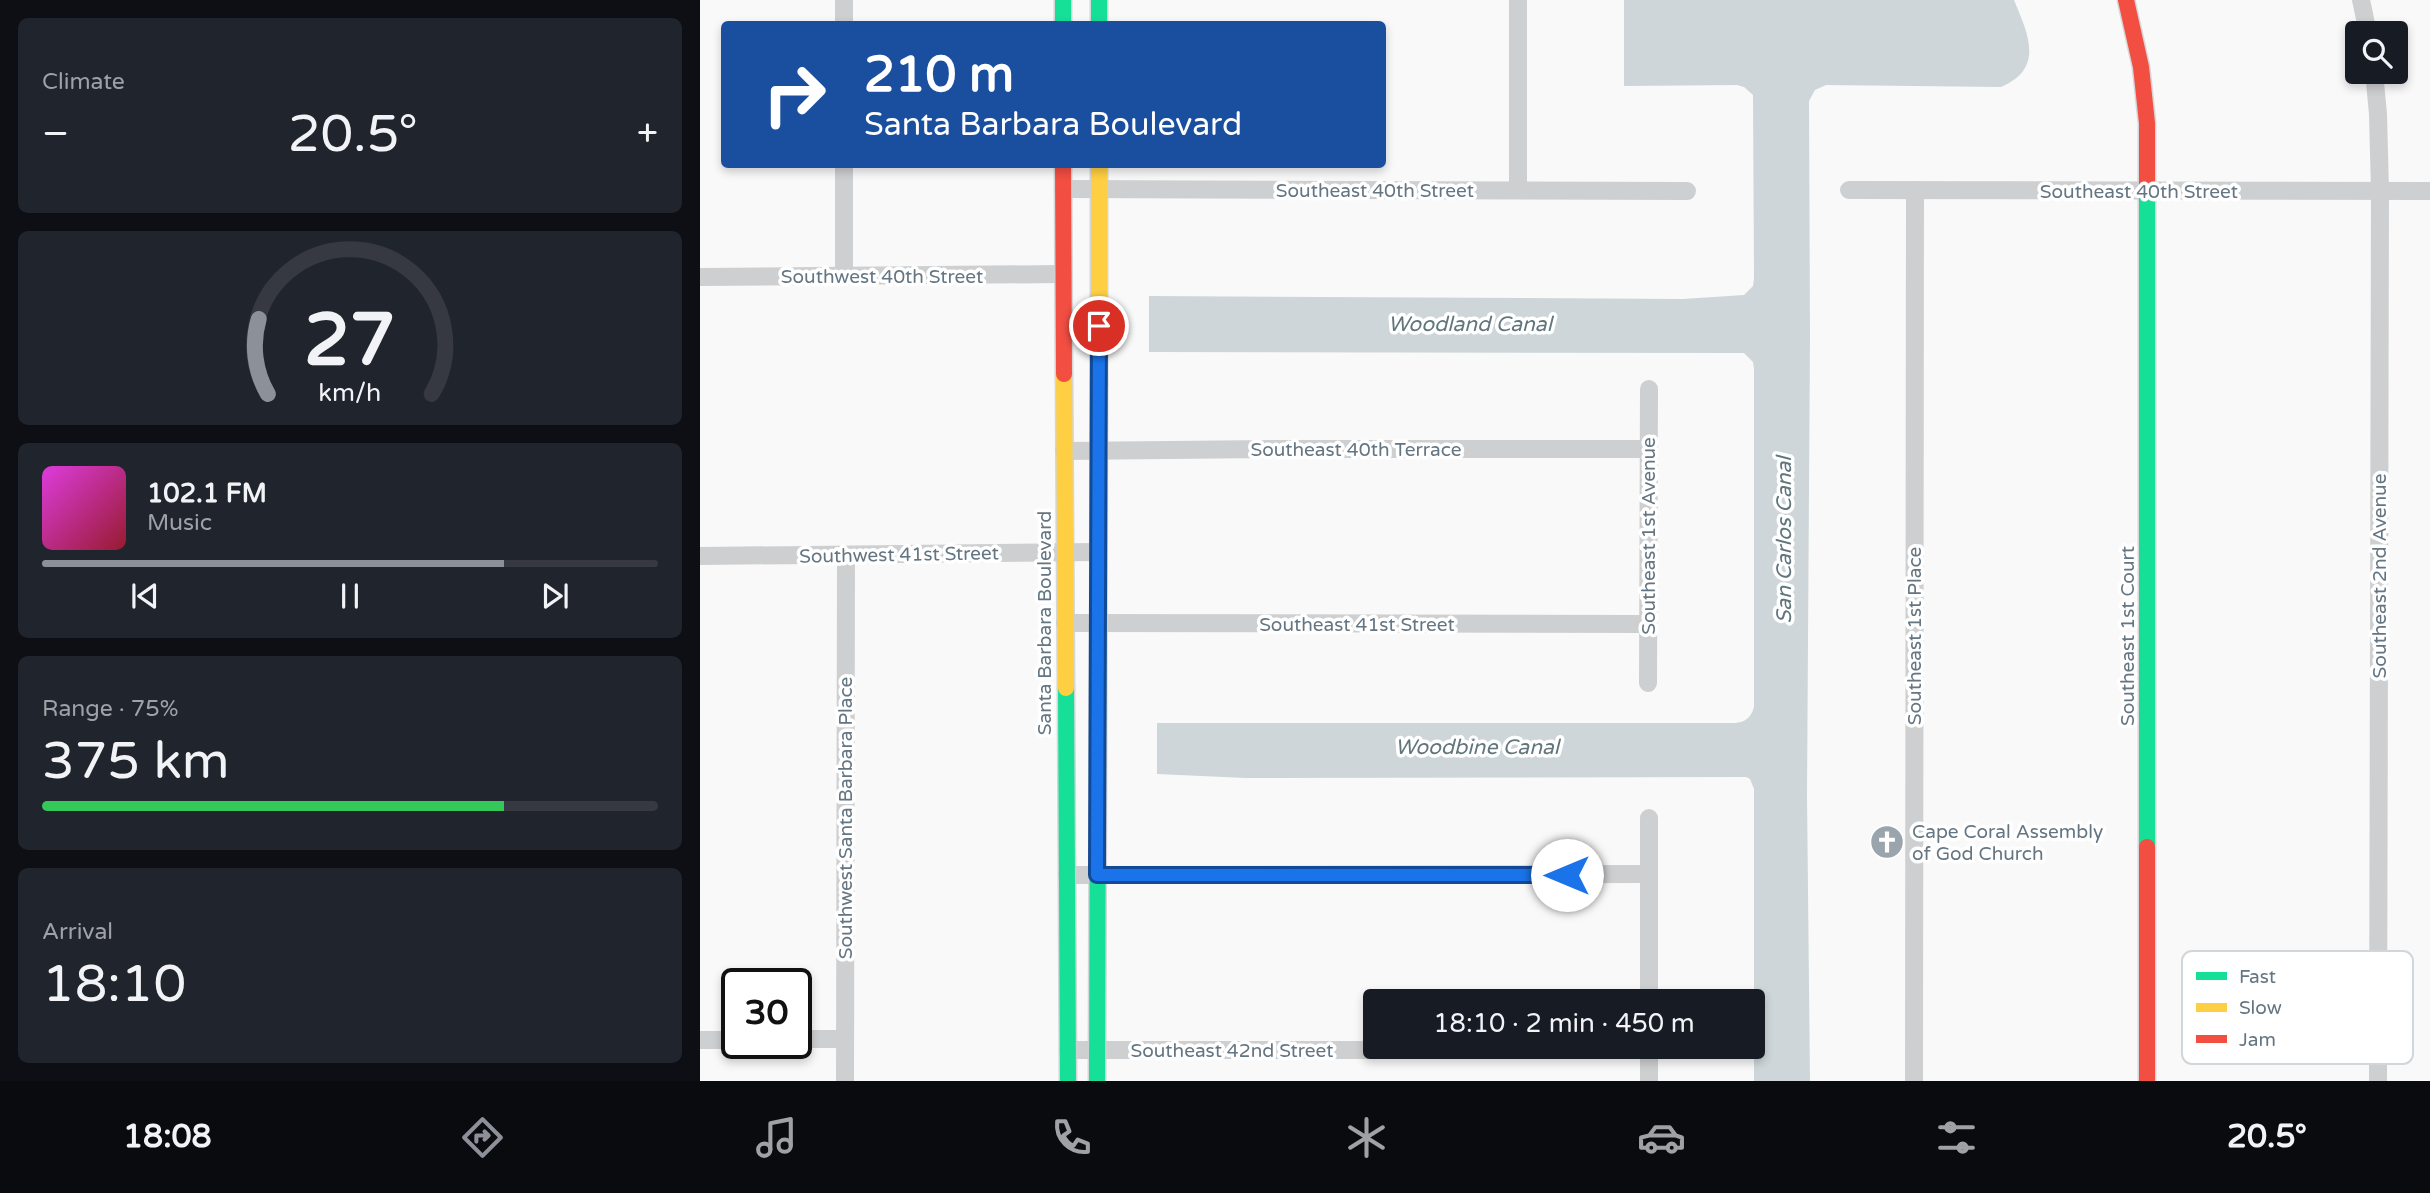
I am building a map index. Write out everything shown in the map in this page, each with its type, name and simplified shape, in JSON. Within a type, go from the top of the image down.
[{"type":"main road","points":[[1063,0],[1063,21]]},
{"type":"main road","points":[[1100,0],[1100,21]]},
{"type":"main road","points":[[2126,0],[2136,39],[2145,95],[2148,191]]},
{"type":"main road","name":"Santa Barbara Boulevard","points":[[1063,168],[1068,1081]]},
{"type":"main road","points":[[1097,1081],[1099,168]]},
{"type":"main road","name":"Southeast 1st Court","points":[[2147,1081],[2148,191]]},
{"type":"street","points":[[844,0],[844,21]]},
{"type":"street","points":[[1518,0],[1518,190]]},
{"type":"street","points":[[2361,0],[2365,21]]},
{"type":"street","name":"Southeast 2nd Avenue","points":[[2375,84],[2380,191],[2378,951]]},
{"type":"street","points":[[844,168],[844,276]]},
{"type":"street","name":"Southeast 40th Street","points":[[1063,189],[1687,191]]},
{"type":"street","name":"Southeast 40th Street","points":[[1849,190],[2430,191]]},
{"type":"street","name":"Southeast 1st Place","points":[[1914,190],[1914,1081]]},
{"type":"street","name":"Southwest 40th Street","points":[[700,277],[1063,274]]},
{"type":"street","name":"Southeast 1st Avenue","points":[[1647,683],[1649,389]]},
{"type":"street","name":"Southeast 40th Terrace","points":[[1064,451],[1648,449]]},
{"type":"street","name":"Southwest 41st Street","points":[[700,556],[1098,552]]},
{"type":"street","name":"Southwest Santa Barbara Place","points":[[845,555],[845,1081]]},
{"type":"street","name":"Southeast 41st Street","points":[[1065,623],[1648,624]]},
{"type":"street","points":[[1648,989],[1649,818]]},
{"type":"street","points":[[1067,875],[1648,874]]},
{"type":"street","points":[[812,1039],[845,1039]]},
{"type":"street","points":[[700,1040],[721,1040]]},
{"type":"street","name":"Southeast 42nd Street","points":[[1068,1051],[1363,1050]]},
{"type":"street","points":[[1648,1081],[1649,1059]]},
{"type":"water","points":[[1624,0],[2014,0],[2028,37],[2028,60],[2024,70],[2001,87],[1826,85],[1815,90],[1809,101],[1807,795],[1810,1081],[1754,1081],[1754,1059],[1765,1059],[1765,989],[1754,989],[1754,789],[1750,779],[1746,777],[1245,778],[1157,774],[1157,723],[1735,723],[1749,717],[1754,707],[1754,369],[1753,362],[1744,353],[1149,352],[1149,296],[1683,299],[1744,295],[1753,286],[1754,278],[1753,95],[1737,85],[1624,86]]},
{"type":"traffic: fast","points":[[1063,0],[1063,21]]},
{"type":"traffic: fast","points":[[1099,0],[1099,21]]},
{"type":"traffic: fast","points":[[2147,187],[2147,847]]},
{"type":"traffic: fast","points":[[1097,1081],[1099,384]]},
{"type":"traffic: fast","points":[[1066,688],[1068,1081]]},
{"type":"traffic: slow","points":[[1099,168],[1099,384]]},
{"type":"traffic: slow","points":[[1064,374],[1066,688]]},
{"type":"traffic: jam","points":[[2126,0],[2141,67],[2147,123],[2147,187]]},
{"type":"traffic: jam","points":[[1063,168],[1064,374]]},
{"type":"traffic: jam","points":[[2147,847],[2147,1081]]},
{"type":"place","name":"Cape Coral Assembly of God Church","points":[[1887,842]]},
{"type":"route","points":[[1099,326],[1097,875],[1567,875]]},
{"type":"water label","name":"Woodland Canal","points":[[1470,324]]},
{"type":"water label","name":"San Carlos Canal","points":[[1784,540]]},
{"type":"water label","name":"Woodbine Canal","points":[[1477,747]]}]
